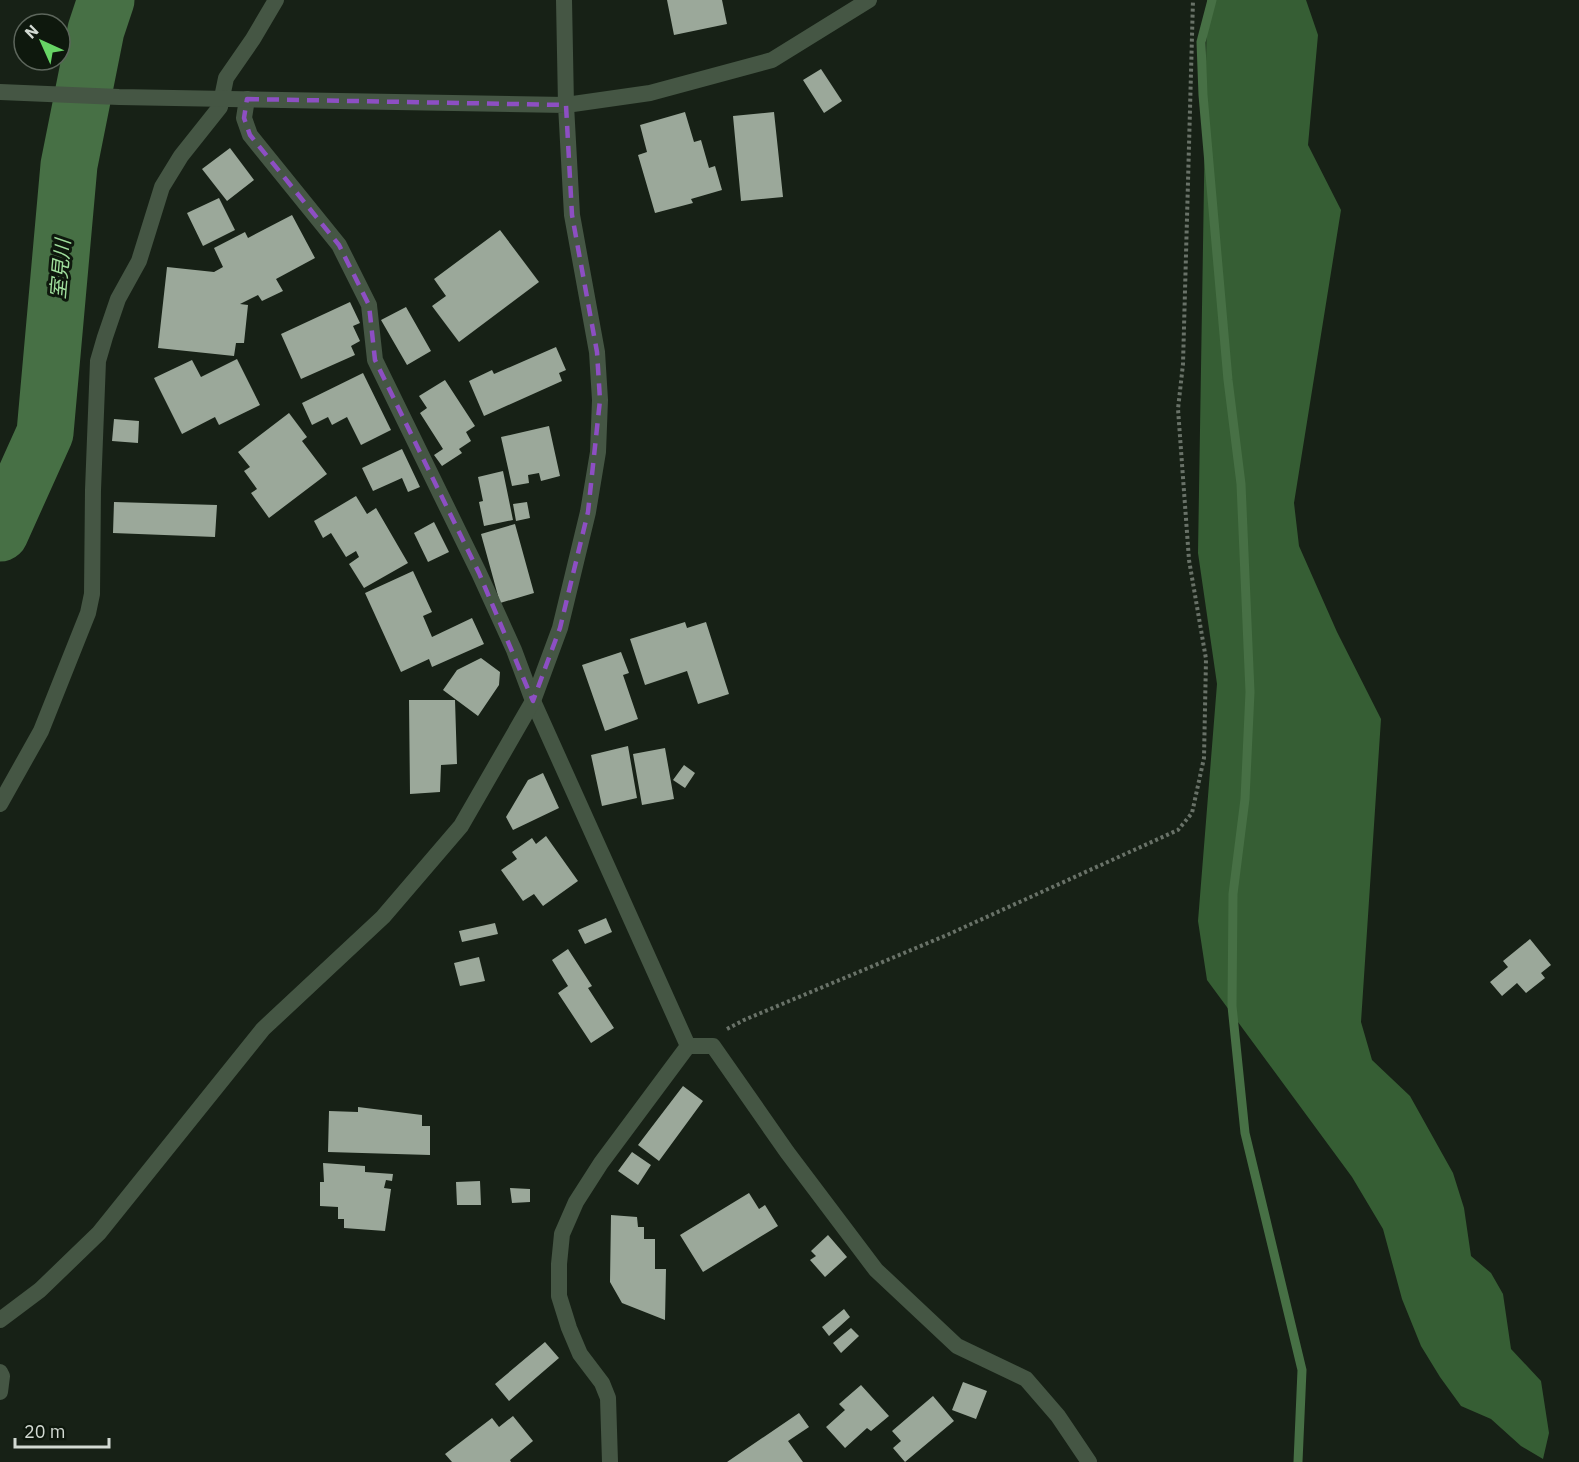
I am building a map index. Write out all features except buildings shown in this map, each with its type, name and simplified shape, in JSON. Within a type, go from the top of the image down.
[{"type":"street","points":[[0,804],[41,731],[88,614],[92,594],[98,361],[118,299],[139,261],[162,187],[181,156],[220,107],[226,78],[276,0]]},
{"type":"street","points":[[0,1320],[40,1290],[99,1233],[263,1029],[383,917],[414,881],[461,826],[533,701],[560,627],[574,574],[588,512],[598,452],[599,431],[597,352],[572,216],[566,105],[564,0]]},
{"type":"street","points":[[0,92],[120,97],[566,105],[650,93],[772,60],[869,0]]},
{"type":"street","points":[[247,99],[244,118],[250,135],[339,244],[369,305],[375,360],[484,583],[514,650],[533,701],[688,1046]]},
{"type":"street","points":[[688,1046],[713,1046],[787,1152],[876,1270],[957,1346],[1026,1379],[1058,1416],[1089,1462]]},
{"type":"street","points":[[610,1462],[608,1398],[602,1383],[580,1354],[559,1296],[562,1234],[582,1192],[688,1046]]},
{"type":"street","points":[[0,1372],[2,1376],[0,1392]]},
{"type":"path","points":[[713,1046],[723,1031],[744,1020],[947,934],[1178,830],[1192,813],[1204,758],[1206,659],[1189,560],[1178,409],[1184,328],[1193,0]]},
{"type":"highlighted area","points":[[247,99],[566,105],[572,215],[597,352],[600,400],[588,512],[560,628],[533,701],[479,573],[375,360],[369,305],[339,245],[250,135],[244,118]]},
{"type":"green space","points":[[1207,0],[1306,0],[1318,35],[1308,145],[1341,210],[1294,503],[1299,546],[1337,632],[1381,719],[1361,1022],[1372,1060],[1410,1096],[1453,1173],[1464,1208],[1471,1256],[1491,1273],[1503,1294],[1511,1349],[1541,1381],[1549,1433],[1543,1459],[1521,1446],[1491,1419],[1461,1406],[1440,1377],[1421,1346],[1402,1299],[1383,1229],[1352,1177],[1207,980],[1198,921],[1217,684],[1198,553]]},
{"type":"waterway","name":"室見川","points":[[0,533],[45,433],[69,165],[96,30],[106,0]]},
{"type":"waterway","points":[[1212,0],[1201,42],[1203,95],[1228,380],[1241,484],[1250,692],[1245,799],[1233,894],[1232,1006],[1245,1133],[1302,1370],[1298,1462]]}]
